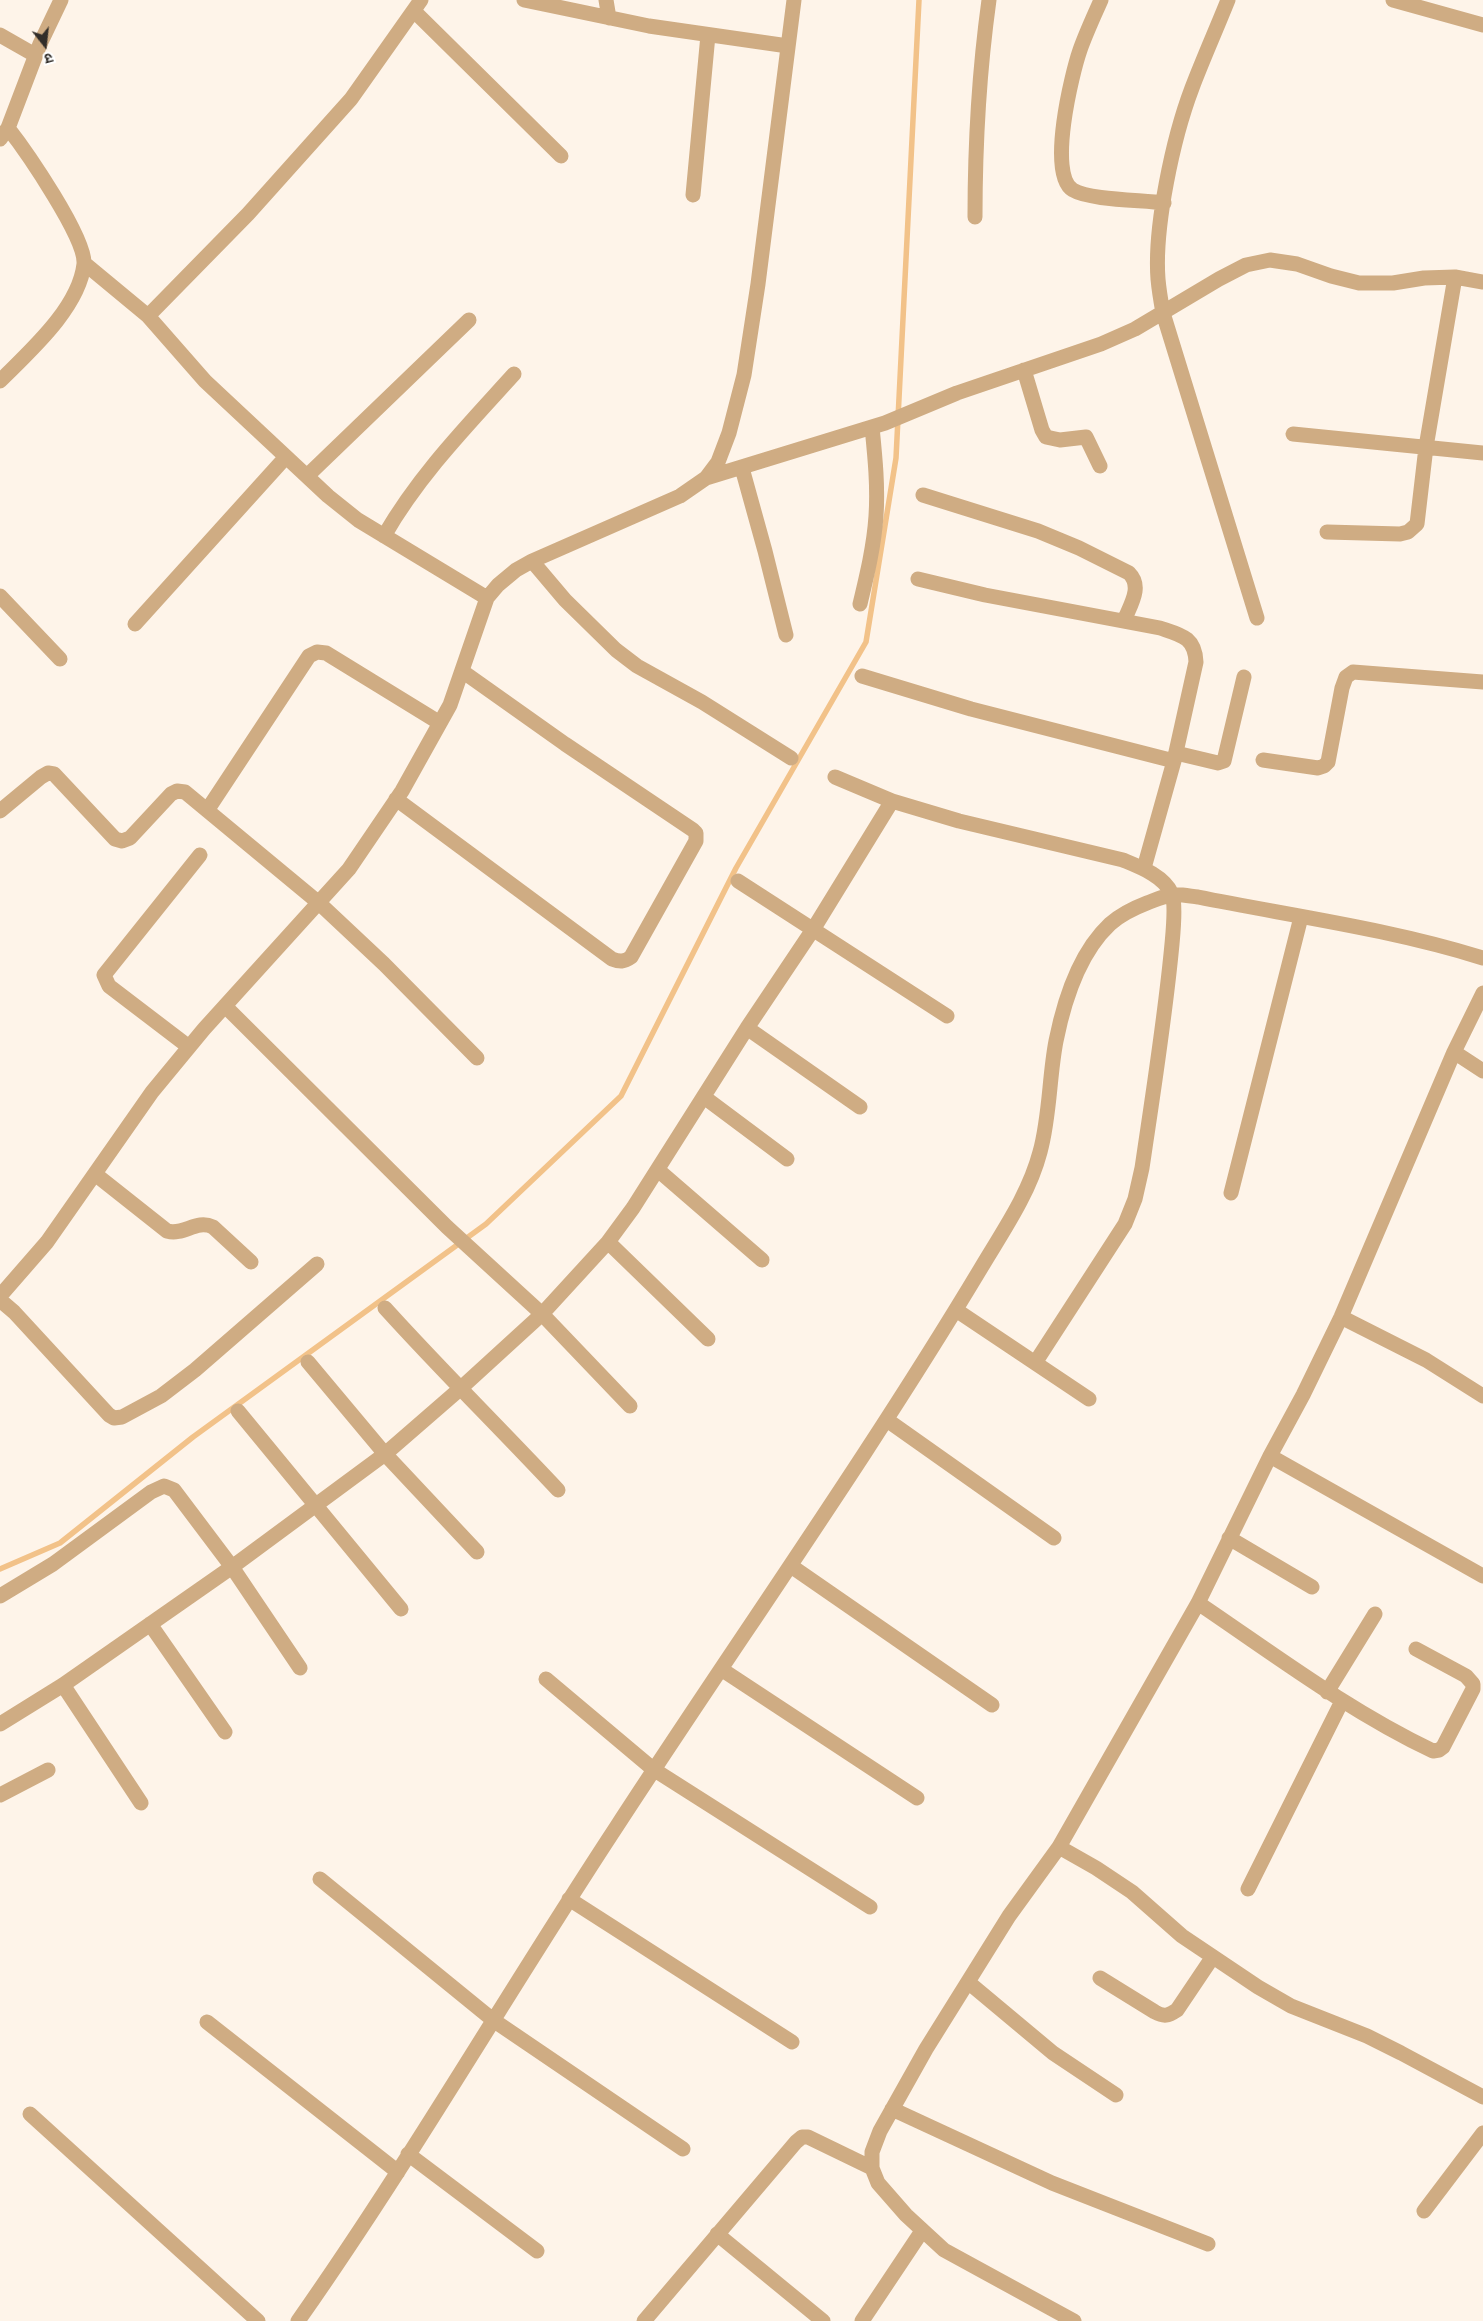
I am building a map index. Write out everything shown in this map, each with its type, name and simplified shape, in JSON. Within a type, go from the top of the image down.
[{"type":"street","points":[[0,381],[67,307],[79,284],[84,262],[76,238],[35,164],[4,134],[35,56],[61,0]]},
{"type":"street","points":[[524,0],[609,18],[788,46]]},
{"type":"street","points":[[606,0],[609,18]]},
{"type":"street","points":[[0,1296],[47,1242],[152,1092],[225,1006],[349,869],[396,799],[450,705],[487,598],[498,585],[516,570],[532,561],[680,496],[706,478],[718,462],[729,434],[744,375],[794,0]]},
{"type":"street","points":[[975,217],[976,138],[981,62],[989,0]]},
{"type":"street","points":[[1101,0],[1080,50],[1068,94],[1063,129],[1062,169],[1065,181],[1072,190],[1086,194],[1164,203]]},
{"type":"street","points":[[1228,0],[1191,89],[1179,128],[1164,203],[1158,245],[1158,279],[1163,313],[1257,618]]},
{"type":"street","points":[[1393,0],[1408,2],[1483,25]]},
{"type":"street","points":[[148,316],[248,214],[344,106],[385,53],[418,5],[561,156]]},
{"type":"street","points":[[0,35],[35,56]]},
{"type":"street","points":[[693,194],[708,35]]},
{"type":"street","points":[[706,478],[879,425],[956,393],[1101,344],[1135,329],[1246,265],[1270,260],[1296,264],[1359,283],[1393,283],[1424,278],[1455,277],[1483,282]]},
{"type":"street","points":[[84,262],[148,316],[205,381],[285,458],[358,520],[487,598]]},
{"type":"street","points":[[1327,532],[1400,534],[1414,529],[1455,277]]},
{"type":"street","points":[[307,476],[470,320]]},
{"type":"street","points":[[1024,370],[1042,430],[1046,437],[1060,440],[1086,437],[1100,466]]},
{"type":"street","points":[[384,536],[402,504],[425,474],[514,374]]},
{"type":"street","points":[[860,604],[870,563],[876,517],[879,425]]},
{"type":"street","points":[[1294,434],[1483,453]]},
{"type":"street","points":[[135,624],[285,458]]},
{"type":"street","points":[[742,468],[766,551],[786,635]]},
{"type":"street","points":[[923,495],[1038,531],[1080,548],[1129,573],[1136,580],[1137,589],[1124,621]]},
{"type":"street","points":[[532,561],[565,600],[616,650],[638,666],[702,702],[791,758]]},
{"type":"street","points":[[918,579],[986,595],[1160,628],[1182,636],[1192,643],[1196,651],[1196,662],[1175,757],[1144,868]]},
{"type":"street","points":[[0,596],[60,660]]},
{"type":"street","points":[[208,809],[309,656],[317,652],[326,653],[440,723]]},
{"type":"street","points":[[396,799],[612,959],[619,962],[626,961],[631,957],[696,841],[694,830],[565,744],[462,671]]},
{"type":"street","points":[[1263,760],[1318,768],[1324,766],[1328,762],[1342,688],[1346,677],[1353,672],[1483,682]]},
{"type":"street","points":[[862,676],[971,709],[1175,757],[1218,763],[1224,761],[1244,677]]},
{"type":"street","points":[[0,811],[41,776],[48,773],[59,778],[115,839],[122,842],[130,838],[171,794],[177,791],[192,795],[319,902],[384,964],[477,1058]]},
{"type":"street","points":[[835,777],[892,802],[967,823],[1123,860],[1144,868],[1159,879],[1172,895],[1173,927],[1169,974],[1142,1168],[1135,1199],[1125,1224],[1036,1363]]},
{"type":"street","points":[[0,1724],[63,1685],[232,1567],[385,1454],[542,1314],[608,1242],[658,1170],[746,1028],[814,928],[892,802]]},
{"type":"street","points":[[189,1047],[109,986],[104,975],[200,855]]},
{"type":"street","points":[[738,881],[814,928],[947,1016]]},
{"type":"street","points":[[298,2321],[358,2236],[569,1899],[653,1769],[791,1566],[887,1420],[1006,1227],[1028,1185],[1039,1157],[1045,1132],[1055,1043],[1062,1011],[1075,977],[1090,948],[1111,923],[1133,909],[1172,895],[1198,897],[1356,926],[1430,942],[1483,958]]},
{"type":"street","points":[[1232,1193],[1301,917]]},
{"type":"street","points":[[1074,2321],[944,2250],[922,2231],[878,2183],[872,2168],[872,2152],[880,2131],[892,2109],[968,1982],[1009,1916],[1059,1847],[1198,1603],[1341,1317],[1454,1052],[1483,993]]},
{"type":"street","points":[[225,1006],[465,1245],[542,1314],[630,1406]]},
{"type":"street","points":[[746,1028],[860,1107]]},
{"type":"street","points":[[1454,1052],[1483,1071]]},
{"type":"street","points":[[704,1097],[787,1159]]},
{"type":"street","points":[[658,1170],[762,1260]]},
{"type":"street","points":[[95,1174],[167,1231],[178,1232],[199,1224],[207,1224],[213,1227],[251,1262]]},
{"type":"street","points":[[608,1242],[708,1339]]},
{"type":"street","points":[[0,1300],[14,1312],[109,1415],[114,1418],[122,1417],[161,1396],[195,1370],[317,1264]]},
{"type":"street","points":[[385,1308],[440,1369],[461,1388],[558,1490]]},
{"type":"street","points":[[956,1310],[1089,1399]]},
{"type":"street","points":[[1341,1317],[1426,1360],[1474,1390]]},
{"type":"street","points":[[308,1362],[385,1454],[477,1552]]},
{"type":"street","points":[[238,1411],[401,1609]]},
{"type":"street","points":[[887,1420],[1054,1538]]},
{"type":"street","points":[[1270,1456],[1483,1576]]},
{"type":"street","points":[[0,1596],[53,1564],[151,1492],[164,1486],[174,1490],[232,1567],[300,1668]]},
{"type":"street","points":[[1230,1538],[1312,1587]]},
{"type":"street","points":[[791,1566],[992,1706]]},
{"type":"street","points":[[1198,1603],[1282,1659],[1327,1692],[1397,1733],[1433,1750],[1440,1750],[1473,1689],[1473,1684],[1466,1676],[1416,1649]]},
{"type":"street","points":[[1327,1692],[1376,1614]]},
{"type":"street","points":[[150,1624],[225,1732]]},
{"type":"street","points":[[721,1669],[917,1798]]},
{"type":"street","points":[[546,1679],[653,1769],[870,1908]]},
{"type":"street","points":[[63,1685],[141,1803]]},
{"type":"street","points":[[1248,1889],[1342,1701]]},
{"type":"street","points":[[0,1795],[48,1770]]},
{"type":"street","points":[[1059,1847],[1096,1868],[1132,1892],[1212,1958],[1291,2006],[1367,2036],[1483,2097]]},
{"type":"street","points":[[320,1879],[493,2020],[683,2149]]},
{"type":"street","points":[[569,1899],[792,2042]]},
{"type":"street","points":[[1100,1978],[1154,2012],[1163,2016],[1170,2015],[1177,2010],[1212,1958]]},
{"type":"street","points":[[968,1982],[1053,2053],[1116,2094]]},
{"type":"street","points":[[207,2022],[398,2172]]},
{"type":"street","points":[[892,2109],[1052,2183],[1208,2244]]},
{"type":"street","points":[[30,2114],[258,2321]]},
{"type":"street","points":[[1424,2211],[1483,2133]]},
{"type":"street","points":[[644,2321],[802,2137],[808,2137],[872,2168]]},
{"type":"street","points":[[408,2154],[537,2251]]},
{"type":"street","points":[[862,2321],[922,2231]]},
{"type":"street","points":[[717,2234],[823,2321]]},
{"type":"waterway","points":[[0,1569],[60,1543],[193,1437],[486,1224],[621,1096],[736,868],[866,642],[896,458],[919,0]]}]
